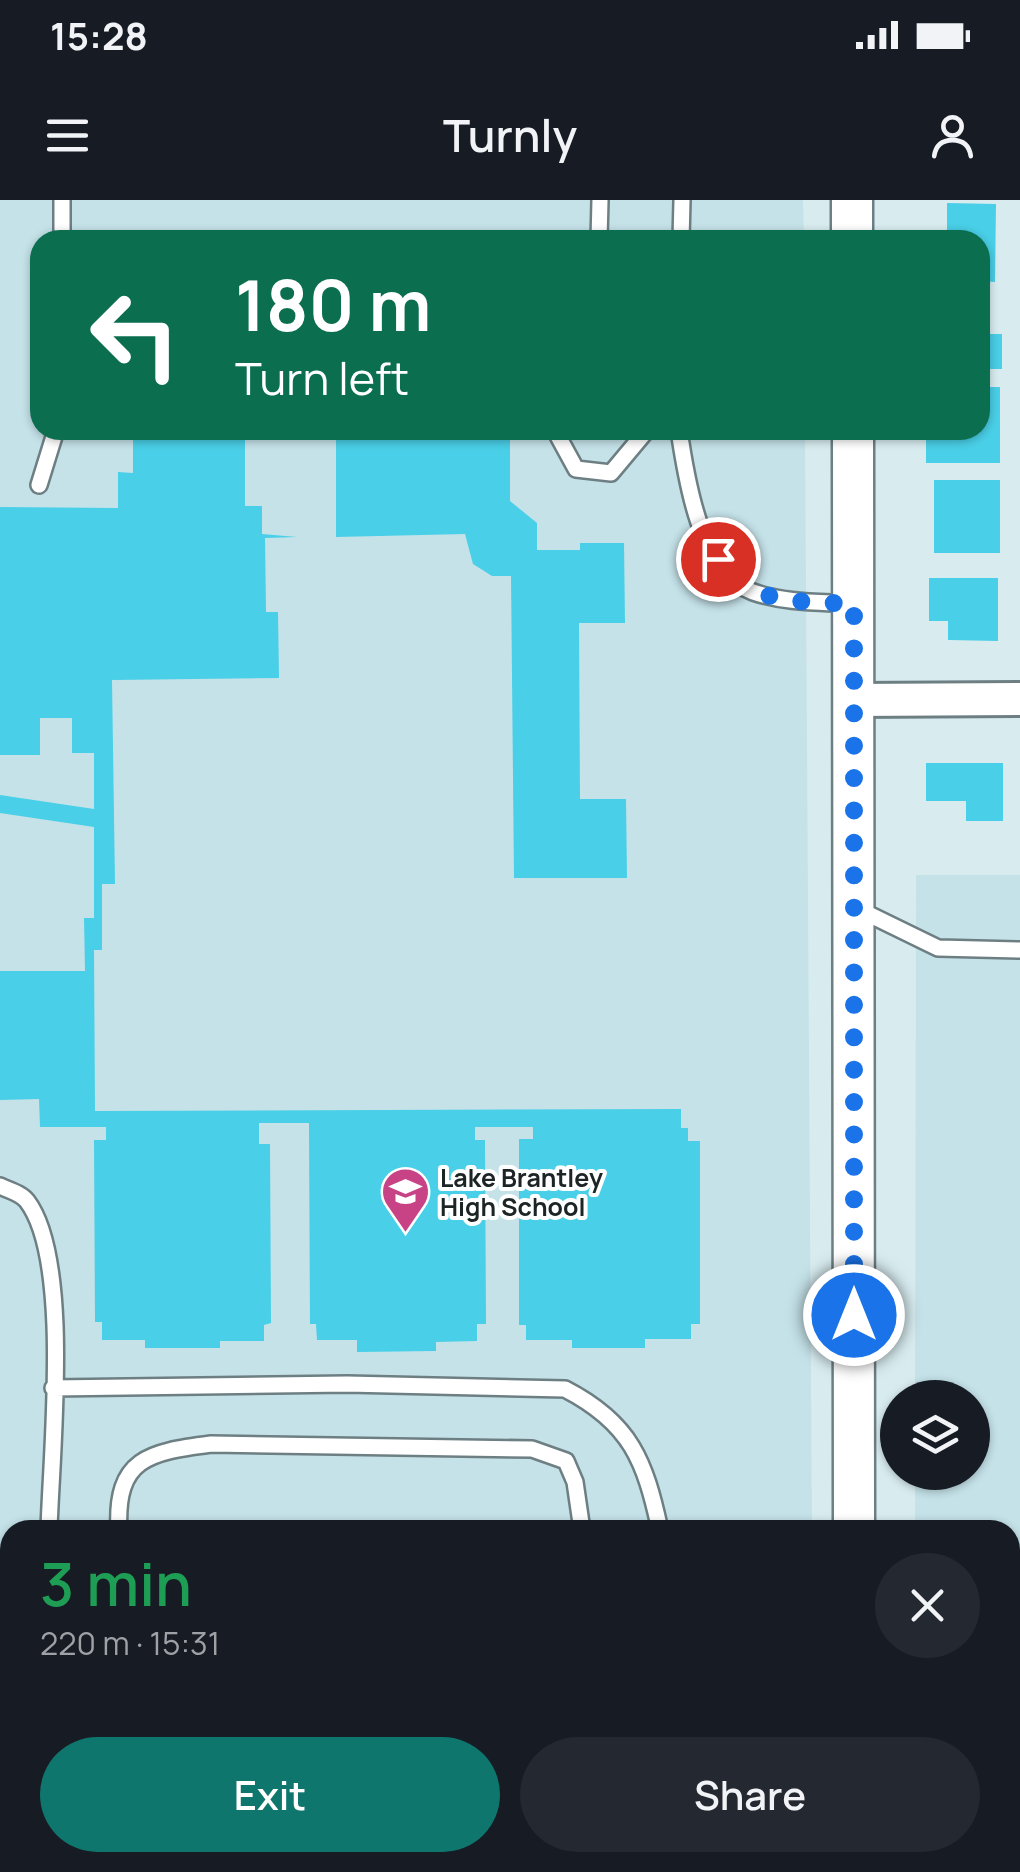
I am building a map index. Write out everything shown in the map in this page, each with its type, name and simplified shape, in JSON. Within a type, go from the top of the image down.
[{"type":"street","points":[[852,200],[852,230]]},
{"type":"street","points":[[853,440],[854,1520]]},
{"type":"street","points":[[854,700],[1020,700]]},
{"type":"lane","points":[[62,200],[62,230]]},
{"type":"lane","points":[[600,200],[600,230]]},
{"type":"lane","points":[[681,230],[682,200]]},
{"type":"lane","points":[[39,485],[53,440]]},
{"type":"lane","points":[[560,440],[576,470],[610,473],[638,440]]},
{"type":"lane","points":[[680,440],[688,490],[707,541],[730,577],[749,590],[781,600],[854,604]]},
{"type":"lane","points":[[854,908],[938,948],[1020,950]]},
{"type":"lane","points":[[0,1186],[26,1198],[47,1242],[54,1340],[49,1520]]},
{"type":"lane","points":[[53,1388],[346,1384],[565,1390],[595,1405],[626,1433],[649,1480],[658,1520]]},
{"type":"lane","points":[[118,1520],[117,1497],[128,1471],[160,1451],[212,1444],[532,1449],[566,1461],[575,1482],[581,1520]]},
{"type":"shaded area","name":"Lake Brantley High School","points":[[0,200],[803,200],[804,230],[30,230],[30,440],[805,440],[812,1520],[0,1520]]},
{"type":"shaded area","points":[[916,875],[1020,875],[1020,1520],[915,1520],[915,1490],[990,1490],[990,1380],[915,1380]]},
{"type":"building","points":[[947,203],[996,204],[995,282],[990,282],[990,230],[947,230]]},
{"type":"building","points":[[990,334],[1002,334],[1002,369],[990,369]]},
{"type":"building","points":[[990,387],[1000,387],[1000,463],[926,463],[926,440],[990,440]]},
{"type":"building","name":"Lake Brantley High School","points":[[133,440],[245,440],[245,506],[262,506],[262,534],[297,537],[265,538],[266,612],[278,612],[279,678],[112,680],[115,884],[102,884],[102,950],[94,950],[95,1111],[681,1109],[681,1128],[688,1128],[688,1141],[700,1141],[700,1324],[691,1324],[691,1339],[645,1339],[645,1348],[572,1348],[572,1340],[526,1340],[526,1325],[519,1325],[519,1139],[533,1139],[533,1127],[475,1127],[475,1140],[485,1140],[486,1324],[477,1324],[477,1341],[436,1342],[436,1351],[357,1352],[357,1340],[317,1340],[316,1324],[310,1324],[309,1123],[259,1123],[259,1144],[270,1144],[271,1323],[264,1325],[264,1341],[220,1341],[220,1348],[145,1348],[145,1340],[102,1340],[102,1322],[95,1322],[94,1140],[106,1140],[106,1127],[40,1127],[39,1099],[0,1100],[0,971],[85,971],[84,918],[94,918],[94,827],[0,813],[0,795],[94,809],[94,753],[72,753],[72,718],[40,718],[40,755],[0,755],[0,507],[118,508],[118,472],[133,473]]},
{"type":"building","points":[[336,440],[510,440],[510,501],[537,523],[537,550],[580,550],[580,543],[624,543],[625,623],[579,623],[580,799],[626,799],[627,878],[514,878],[511,576],[492,576],[473,564],[465,534],[336,537]]},
{"type":"building","points":[[934,480],[1000,480],[1000,553],[934,553]]},
{"type":"building","points":[[929,578],[998,578],[998,641],[948,640],[948,621],[929,621]]},
{"type":"building","points":[[926,763],[1003,763],[1003,821],[966,821],[966,801],[926,801]]},
{"type":"place","name":"Lake Brantley High School","points":[[405,1234]]},
{"type":"route","points":[[718,559],[730,577],[749,590],[781,600],[854,604],[854,1315]]}]
